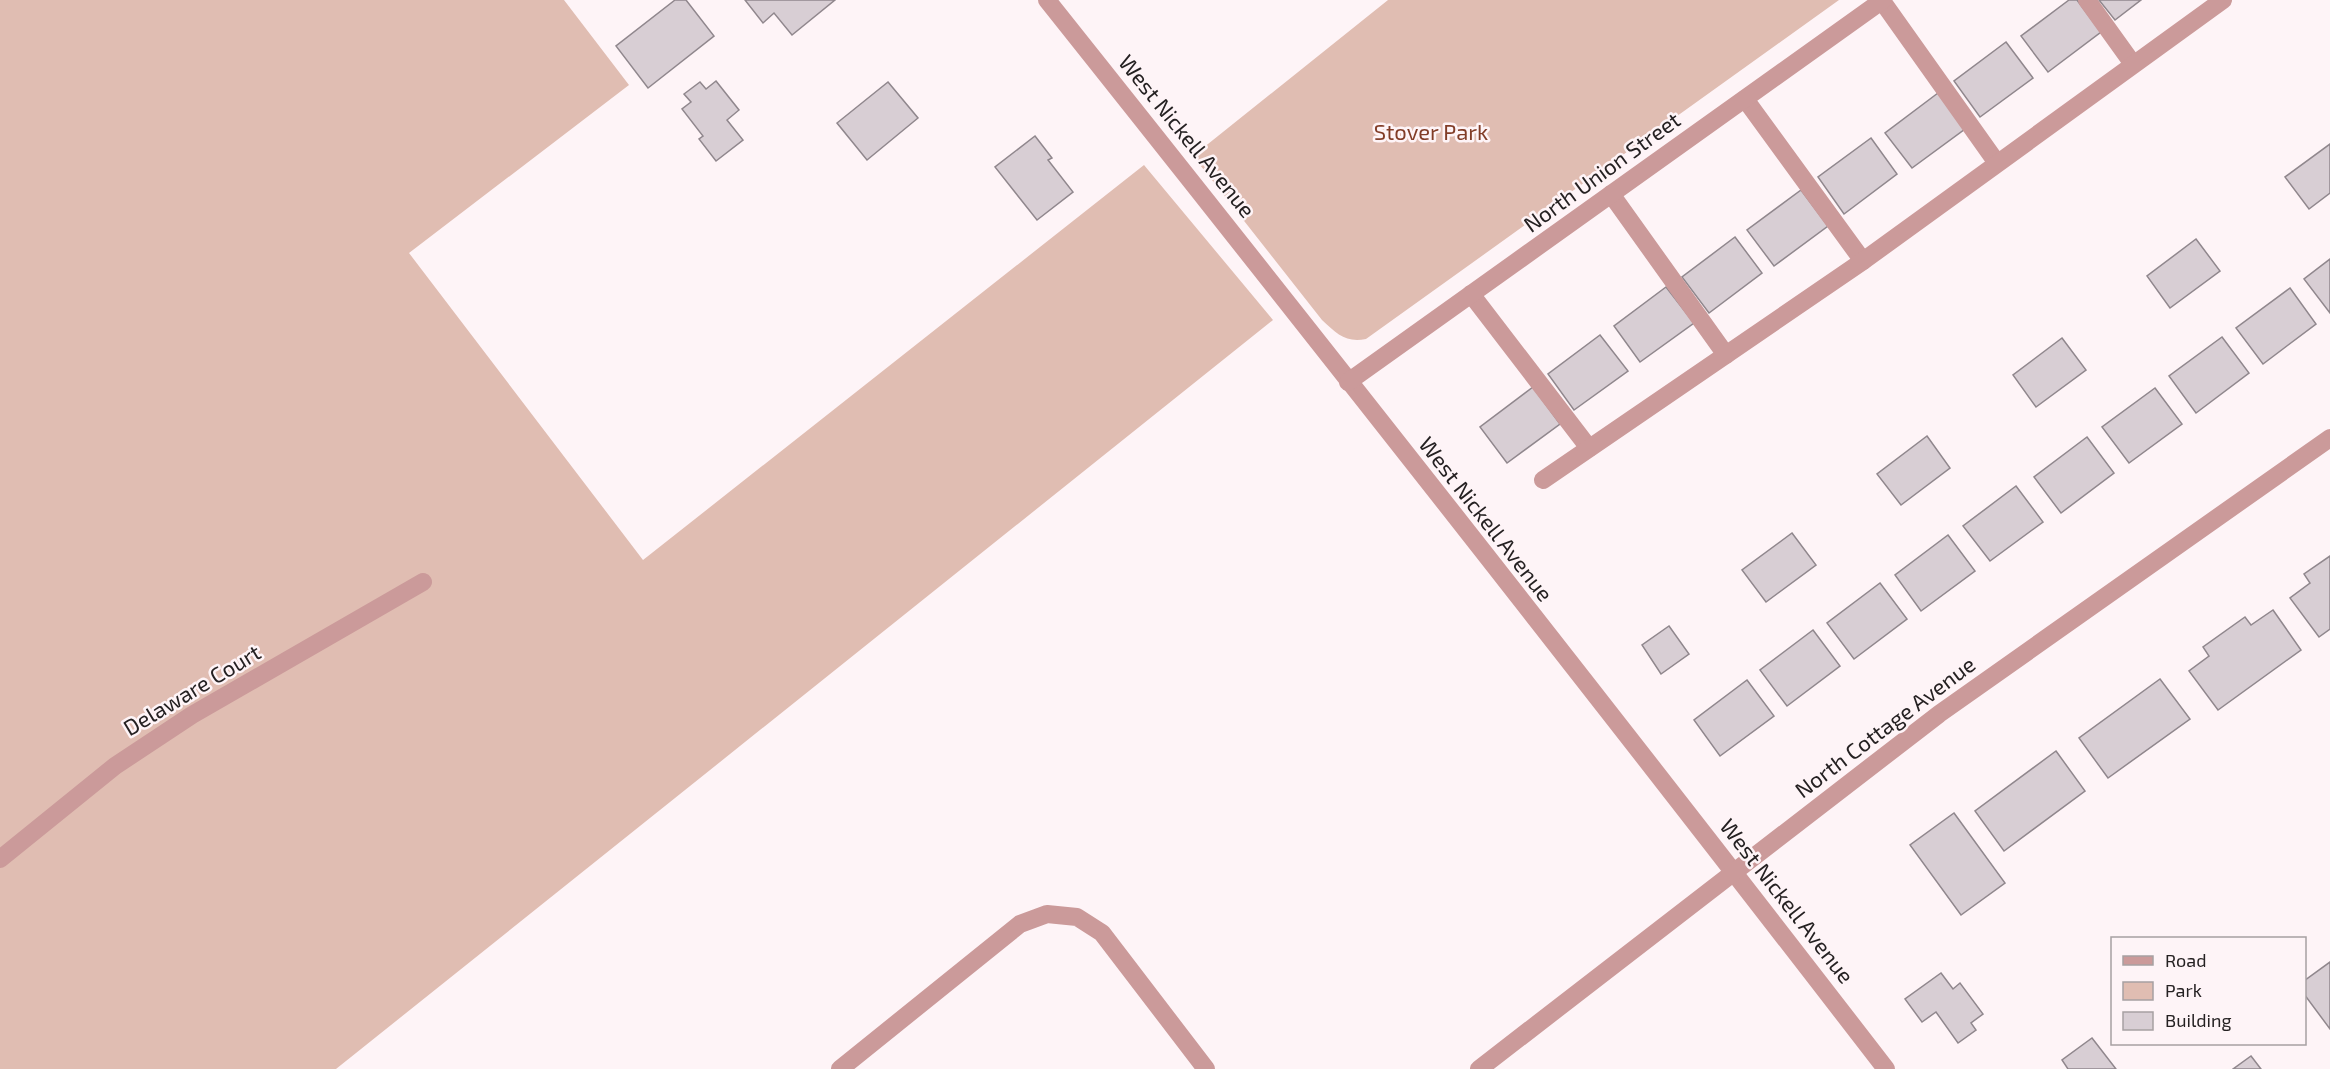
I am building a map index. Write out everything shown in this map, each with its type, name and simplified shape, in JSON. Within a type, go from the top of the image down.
[{"type":"street","name":"West Nickell Avenue","points":[[1047,0],[1258,263],[1348,382],[1886,1069]]},
{"type":"street","name":"North Union Street","points":[[1348,382],[1883,0]]},
{"type":"street","points":[[1883,0],[1997,163]]},
{"type":"street","points":[[2087,0],[2133,64]]},
{"type":"street","points":[[1543,480],[1863,261],[2223,0]]},
{"type":"street","points":[[1745,99],[1863,261]]},
{"type":"street","points":[[1611,194],[1726,355]]},
{"type":"street","points":[[1471,294],[1589,448]]},
{"type":"street","name":"North Cottage Avenue","points":[[1479,1069],[1939,714],[2330,438]]},
{"type":"street","name":"Delaware Court","points":[[0,859],[115,766],[192,715],[423,582]]},
{"type":"street","points":[[840,1069],[1020,924],[1047,914],[1077,917],[1102,933],[1206,1069]]},
{"type":"green space","points":[[0,0],[564,0],[629,85],[409,253],[643,560],[1144,165],[1273,320],[336,1069],[0,1069]]},
{"type":"green space","name":"Stover Park","points":[[1388,0],[1839,0],[1366,339],[1353,340],[1337,333],[1322,320],[1193,156]]},
{"type":"building","points":[[675,0],[686,0],[714,36],[648,88],[616,46]]},
{"type":"building","points":[[745,0],[835,0],[792,35],[774,13],[763,23]]},
{"type":"building","points":[[2069,0],[2077,0],[2101,32],[2048,72],[2021,36]]},
{"type":"building","points":[[2099,0],[2141,0],[2115,20]]},
{"type":"building","points":[[2006,42],[2033,78],[1980,117],[1954,81]]},
{"type":"building","points":[[716,81],[739,110],[727,120],[743,140],[716,161],[699,139],[703,136],[682,109],[691,102],[684,94],[700,82],[706,89]]},
{"type":"building","points":[[888,82],[918,118],[867,160],[837,123]]},
{"type":"building","points":[[1938,93],[1965,129],[1912,168],[1885,133]]},
{"type":"building","points":[[1035,136],[1052,158],[1048,160],[1073,192],[1037,220],[995,167]]},
{"type":"building","points":[[1871,138],[1897,174],[1844,214],[1818,177]]},
{"type":"building","points":[[2330,144],[2330,193],[2309,209],[2285,177]]},
{"type":"building","points":[[1801,190],[1828,226],[1774,266],[1747,230]]},
{"type":"building","points":[[1735,237],[1762,273],[1709,313],[1682,277]]},
{"type":"building","points":[[2196,239],[2220,271],[2170,308],[2147,276]]},
{"type":"building","points":[[2330,259],[2330,313],[2304,279]]},
{"type":"building","points":[[1666,287],[1694,323],[1640,362],[1614,326]]},
{"type":"building","points":[[2290,288],[2316,324],[2263,364],[2236,328]]},
{"type":"building","points":[[1600,335],[1628,371],[1574,410],[1548,374]]},
{"type":"building","points":[[2222,337],[2249,373],[2196,413],[2169,376]]},
{"type":"building","points":[[2062,338],[2086,370],[2036,407],[2013,375]]},
{"type":"building","points":[[1533,387],[1560,424],[1507,463],[1480,427]]},
{"type":"building","points":[[2155,388],[2182,424],[2129,463],[2102,427]]},
{"type":"building","points":[[1927,436],[1950,468],[1901,505],[1877,474]]},
{"type":"building","points":[[2087,437],[2114,473],[2061,513],[2034,477]]},
{"type":"building","points":[[2016,486],[2043,522],[1990,561],[1963,526]]},
{"type":"building","points":[[1792,533],[1816,565],[1766,602],[1742,570]]},
{"type":"building","points":[[1948,535],[1975,571],[1921,611],[1895,575]]},
{"type":"building","points":[[2330,556],[2330,629],[2319,637],[2290,598],[2310,583],[2304,574]]},
{"type":"building","points":[[1880,583],[1907,619],[1854,659],[1827,623]]},
{"type":"building","points":[[2273,610],[2301,650],[2218,710],[2189,671],[2209,656],[2203,647],[2245,617],[2251,625]]},
{"type":"building","points":[[1669,626],[1689,654],[1661,674],[1642,645]]},
{"type":"building","points":[[1813,630],[1840,666],[1787,706],[1760,670]]},
{"type":"building","points":[[2160,679],[2190,719],[2108,778],[2079,738]]},
{"type":"building","points":[[1747,680],[1774,716],[1720,756],[1694,720]]},
{"type":"building","points":[[2056,751],[2085,791],[2004,851],[1975,811]]},
{"type":"building","points":[[1954,813],[2005,883],[1961,915],[1910,845]]},
{"type":"building","points":[[2330,962],[2330,1029],[2306,997],[2306,980]]},
{"type":"building","points":[[1941,973],[1953,989],[1960,983],[1983,1014],[1971,1023],[1976,1030],[1958,1043],[1936,1012],[1922,1022],[1905,999]]},
{"type":"building","points":[[2092,1038],[2116,1069],[2068,1069],[2062,1060]]},
{"type":"building","points":[[2251,1056],[2261,1069],[2233,1069]]}]
